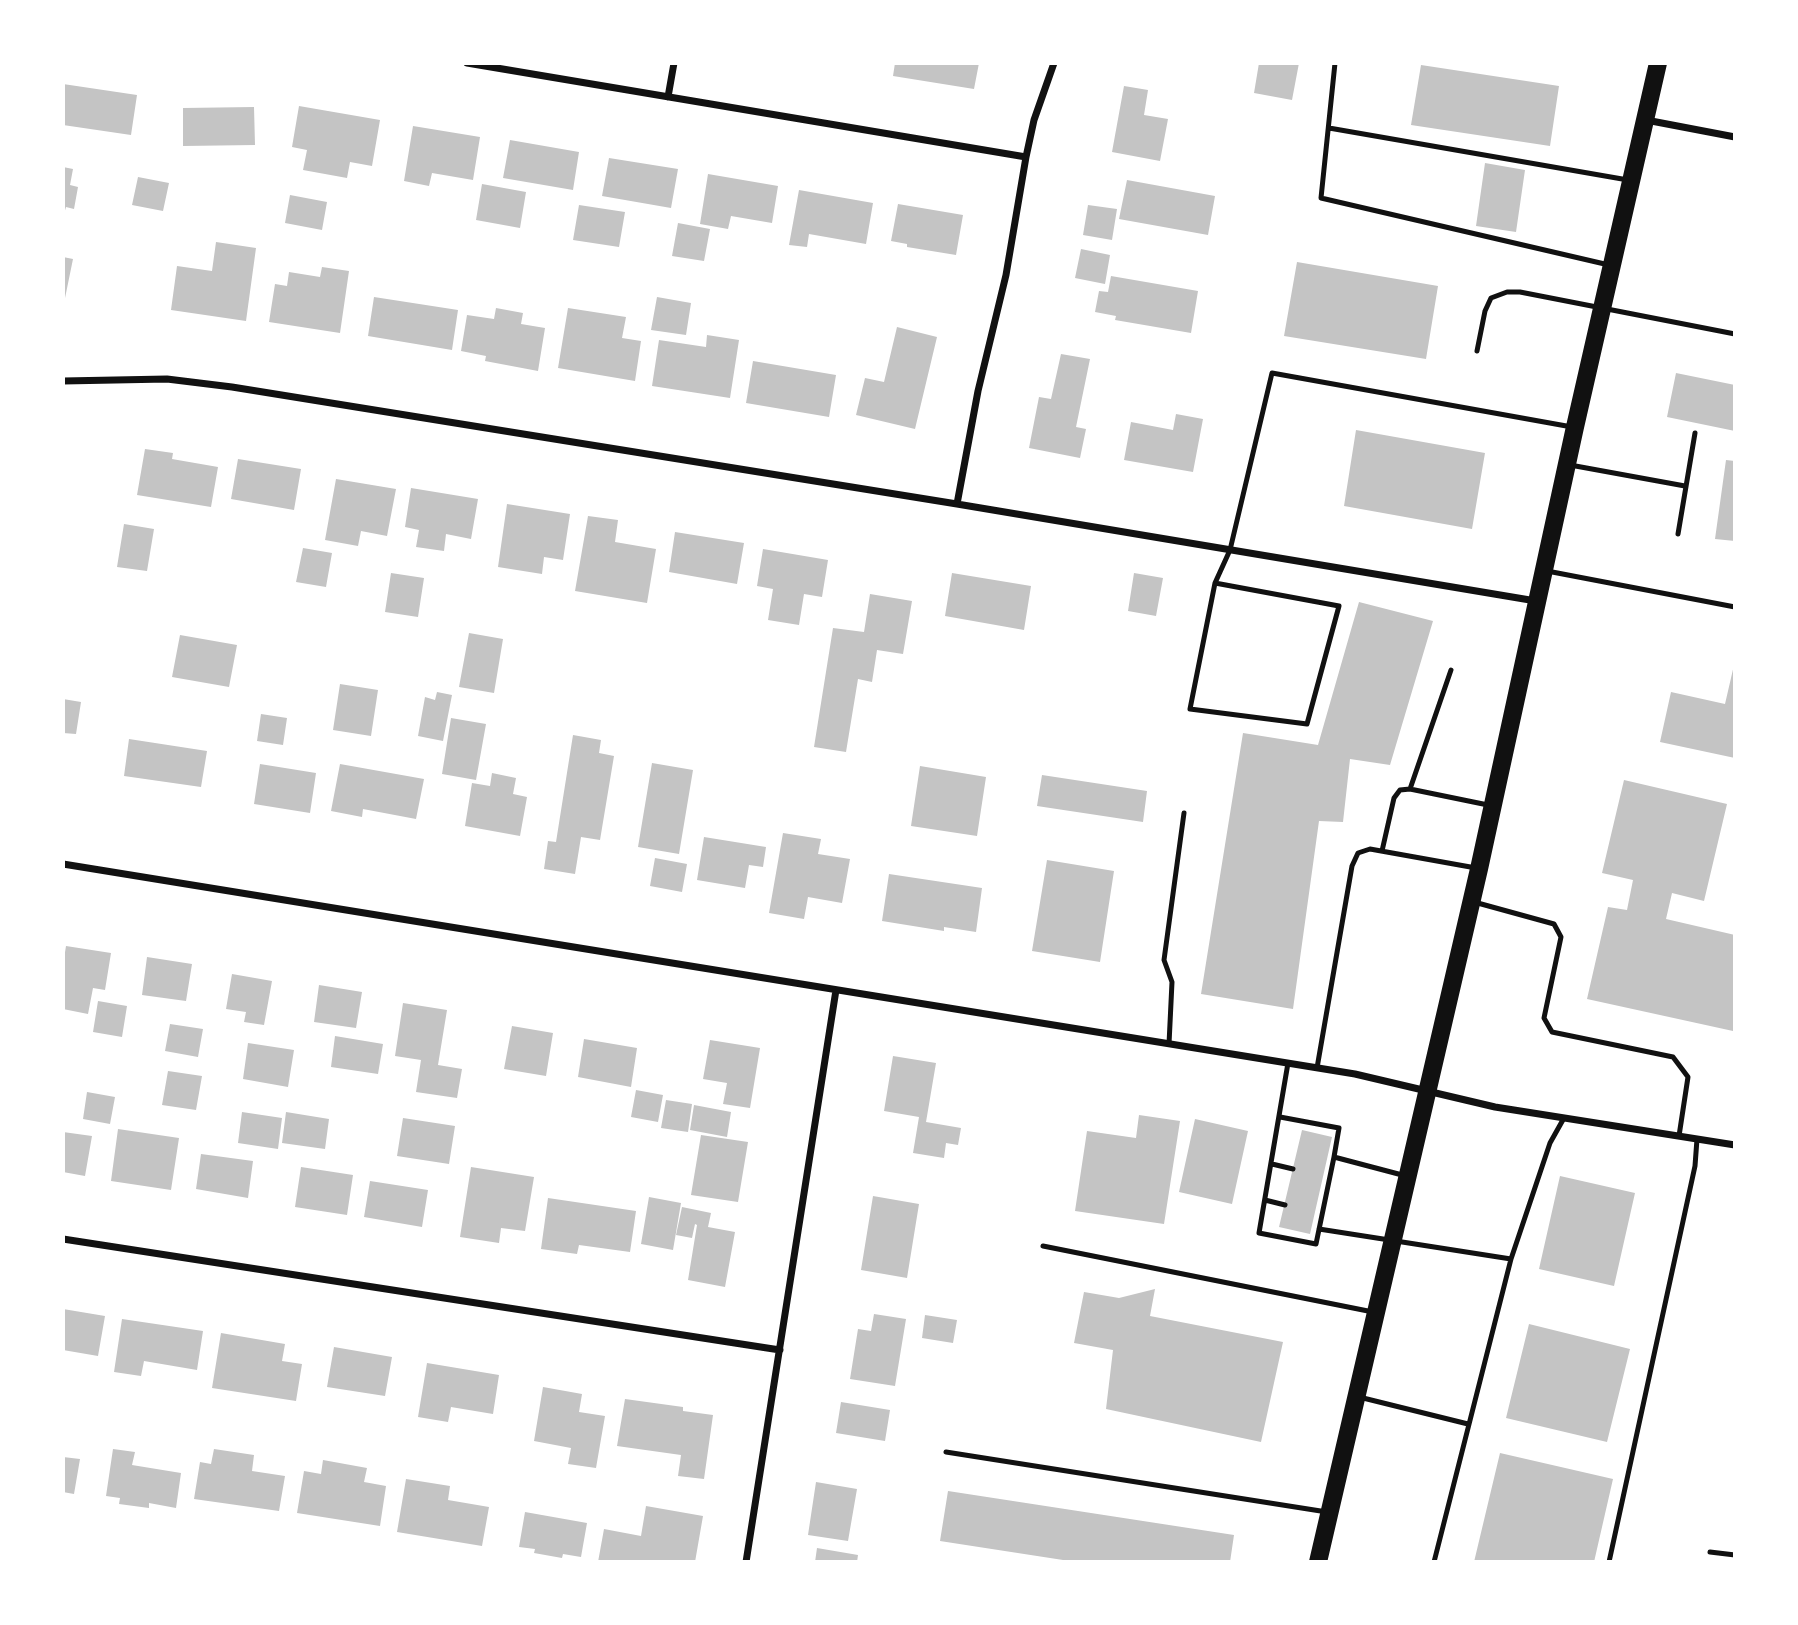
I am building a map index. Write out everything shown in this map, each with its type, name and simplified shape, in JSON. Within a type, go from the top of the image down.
[{"type":"main road","points":[[1318,1562],[1479,869],[1575,427],[1646,120],[1655,64]]},
{"type":"street","points":[[467,63],[1026,157]]},
{"type":"street","points":[[668,97],[674,63]]},
{"type":"street","points":[[957,504],[978,391],[1006,275],[1026,157],[1037,110],[1054,63]]},
{"type":"street","points":[[1646,120],[1735,137]]},
{"type":"street","points":[[63,381],[167,379],[232,387],[1537,601]]},
{"type":"street","points":[[63,864],[1355,1074],[1495,1107],[1735,1145]]},
{"type":"street","points":[[746,1562],[836,990]]},
{"type":"street","points":[[63,1238],[780,1350]]},
{"type":"lane","points":[[1335,63],[1321,198],[1612,265]]},
{"type":"lane","points":[[1329,128],[1631,181]]},
{"type":"lane","points":[[1477,351],[1485,311],[1491,298],[1507,292],[1602,307],[1735,334]]},
{"type":"lane","points":[[1215,583],[1339,606],[1307,724],[1190,709],[1215,583],[1230,550],[1272,373],[1575,427]]},
{"type":"lane","points":[[1678,534],[1695,433]]},
{"type":"lane","points":[[1567,464],[1685,486]]},
{"type":"lane","points":[[1544,570],[1735,607]]},
{"type":"lane","points":[[1410,789],[1451,670]]},
{"type":"lane","points":[[1382,851],[1394,798],[1400,790],[1410,789],[1493,806]]},
{"type":"lane","points":[[1169,1044],[1172,982],[1164,960],[1184,813]]},
{"type":"lane","points":[[1317,1068],[1352,866],[1358,853],[1370,849],[1479,869]]},
{"type":"lane","points":[[1471,901],[1554,924],[1561,937],[1544,1018],[1552,1032],[1673,1057],[1688,1077],[1679,1136]]},
{"type":"lane","points":[[1280,1117],[1339,1128],[1316,1244],[1259,1233],[1288,1063]]},
{"type":"lane","points":[[1434,1562],[1511,1259],[1549,1143],[1564,1118]]},
{"type":"lane","points":[[1609,1562],[1695,1166],[1697,1139]]},
{"type":"lane","points":[[1335,1157],[1407,1177]]},
{"type":"lane","points":[[1272,1164],[1293,1169]]},
{"type":"lane","points":[[1323,1176],[1331,1178]]},
{"type":"lane","points":[[1265,1200],[1285,1205]]},
{"type":"lane","points":[[1315,1211],[1323,1213]]},
{"type":"lane","points":[[1319,1229],[1511,1259]]},
{"type":"lane","points":[[1043,1247],[1376,1312]]},
{"type":"lane","points":[[1357,1397],[1468,1424]]},
{"type":"lane","points":[[947,1452],[1330,1512]]},
{"type":"lane","points":[[1710,1552],[1735,1555]]},
{"type":"building","points":[[895,63],[979,63],[974,89],[893,76]]},
{"type":"building","points":[[1259,63],[1299,63],[1292,100],[1254,93]]},
{"type":"building","points":[[1421,65],[1559,86],[1550,146],[1411,125]]},
{"type":"building","points":[[63,84],[137,95],[131,135],[63,125]]},
{"type":"building","points":[[1124,86],[1148,90],[1144,115],[1168,119],[1160,161],[1112,152]]},
{"type":"building","points":[[299,106],[380,120],[372,166],[350,162],[347,178],[303,170],[307,150],[292,147]]},
{"type":"building","points":[[254,107],[255,145],[183,146],[183,108]]},
{"type":"building","points":[[413,126],[480,137],[473,180],[432,173],[429,186],[404,181]]},
{"type":"building","points":[[510,140],[579,152],[573,190],[503,178]]},
{"type":"building","points":[[609,158],[678,169],[671,208],[602,196]]},
{"type":"building","points":[[1485,163],[1525,170],[1516,232],[1476,226]]},
{"type":"building","points":[[63,167],[73,169],[70,185],[78,187],[74,209],[66,207],[64,214]]},
{"type":"building","points":[[708,174],[778,186],[772,223],[731,216],[728,229],[700,224]]},
{"type":"building","points":[[138,177],[169,183],[163,211],[132,205]]},
{"type":"building","points":[[1127,180],[1215,196],[1208,235],[1119,219]]},
{"type":"building","points":[[482,184],[526,192],[520,228],[476,220]]},
{"type":"building","points":[[799,190],[873,203],[866,244],[809,234],[807,247],[789,245]]},
{"type":"building","points":[[290,195],[327,202],[322,230],[285,223]]},
{"type":"building","points":[[898,204],[963,215],[956,255],[907,247],[907,244],[891,241]]},
{"type":"building","points":[[579,205],[625,212],[619,247],[573,240]]},
{"type":"building","points":[[1088,205],[1117,209],[1112,240],[1083,235]]},
{"type":"building","points":[[678,223],[710,229],[704,261],[672,256]]},
{"type":"building","points":[[216,242],[256,248],[246,321],[171,310],[177,266],[212,271]]},
{"type":"building","points":[[1081,249],[1110,255],[1105,284],[1075,278]]},
{"type":"building","points":[[63,257],[73,259],[64,303],[63,303]]},
{"type":"building","points":[[1297,262],[1438,286],[1426,359],[1284,336]]},
{"type":"building","points":[[322,267],[349,271],[340,333],[269,322],[275,284],[287,286],[289,272],[320,277]]},
{"type":"building","points":[[1111,276],[1198,291],[1191,333],[1115,320],[1116,316],[1095,312],[1099,291],[1108,292]]},
{"type":"building","points":[[374,297],[458,310],[452,350],[368,336]]},
{"type":"building","points":[[657,297],[691,303],[686,335],[651,330]]},
{"type":"building","points":[[496,308],[523,313],[521,324],[545,328],[538,371],[485,361],[486,356],[461,351],[467,315],[494,319]]},
{"type":"building","points":[[568,308],[626,317],[622,338],[641,341],[635,381],[558,368]]},
{"type":"building","points":[[897,327],[937,337],[915,429],[856,415],[865,378],[884,382]]},
{"type":"building","points":[[707,335],[739,340],[730,398],[652,386],[659,340],[706,347]]},
{"type":"building","points":[[1061,354],[1090,359],[1076,427],[1086,429],[1080,458],[1029,448],[1039,397],[1051,399]]},
{"type":"building","points":[[753,361],[836,375],[829,417],[746,403]]},
{"type":"building","points":[[1676,373],[1735,385],[1735,431],[1667,417]]},
{"type":"building","points":[[1176,414],[1203,419],[1193,472],[1124,460],[1131,422],[1173,430]]},
{"type":"building","points":[[1356,430],[1485,453],[1472,529],[1344,506]]},
{"type":"building","points":[[145,449],[173,453],[172,459],[218,467],[211,507],[137,495]]},
{"type":"building","points":[[238,459],[301,469],[294,510],[231,499]]},
{"type":"building","points":[[1726,460],[1735,461],[1735,541],[1715,539]]},
{"type":"building","points":[[336,479],[396,489],[387,536],[361,531],[358,546],[325,540]]},
{"type":"building","points":[[411,488],[478,499],[471,539],[446,534],[444,551],[416,547],[419,530],[405,527]]},
{"type":"building","points":[[507,504],[570,514],[563,560],[544,557],[542,574],[498,567]]},
{"type":"building","points":[[588,516],[618,520],[615,542],[656,549],[647,603],[575,591]]},
{"type":"building","points":[[124,524],[154,529],[147,571],[117,567]]},
{"type":"building","points":[[675,532],[744,543],[737,584],[669,572]]},
{"type":"building","points":[[303,548],[332,553],[326,587],[296,582]]},
{"type":"building","points":[[763,549],[828,560],[822,597],[804,594],[799,625],[768,620],[773,589],[757,586]]},
{"type":"building","points":[[391,573],[424,578],[418,617],[385,612]]},
{"type":"building","points":[[952,573],[1031,586],[1024,630],[945,616]]},
{"type":"building","points":[[1134,573],[1163,578],[1156,616],[1128,611]]},
{"type":"building","points":[[870,594],[912,601],[903,654],[877,650],[872,682],[858,679],[846,752],[814,747],[833,628],[864,632]]},
{"type":"building","points":[[1359,602],[1433,621],[1390,765],[1350,759],[1343,822],[1319,821],[1293,1009],[1201,994],[1243,733],[1318,745]]},
{"type":"building","points":[[469,633],[503,639],[494,693],[459,687]]},
{"type":"building","points":[[180,635],[237,645],[229,687],[172,677]]},
{"type":"building","points":[[1734,665],[1735,758],[1660,742],[1671,692],[1725,704]]},
{"type":"building","points":[[340,684],[378,690],[371,736],[333,730]]},
{"type":"building","points":[[437,692],[452,695],[443,741],[418,736],[425,697],[435,700]]},
{"type":"building","points":[[63,699],[81,702],[76,734],[63,733]]},
{"type":"building","points":[[261,714],[287,718],[283,745],[257,741]]},
{"type":"building","points":[[451,718],[486,724],[476,780],[442,774]]},
{"type":"building","points":[[573,735],[601,740],[599,753],[614,756],[600,840],[581,837],[575,874],[544,869],[548,841],[556,842]]},
{"type":"building","points":[[129,739],[207,751],[201,787],[124,776]]},
{"type":"building","points":[[652,763],[693,770],[679,854],[638,847]]},
{"type":"building","points":[[260,764],[316,773],[310,813],[254,804]]},
{"type":"building","points":[[340,764],[424,779],[416,819],[363,809],[362,817],[331,811]]},
{"type":"building","points":[[920,766],[986,777],[977,836],[911,826]]},
{"type":"building","points":[[492,773],[516,778],[513,794],[527,797],[520,836],[465,826],[472,783],[490,786]]},
{"type":"building","points":[[1042,775],[1147,791],[1143,822],[1037,806]]},
{"type":"building","points":[[1624,780],[1727,804],[1704,901],[1672,893],[1666,919],[1735,935],[1733,1031],[1587,999],[1608,907],[1627,910],[1633,880],[1602,873]]},
{"type":"building","points":[[783,833],[821,839],[818,854],[850,859],[842,903],[808,897],[804,919],[769,913]]},
{"type":"building","points":[[704,837],[766,847],[763,867],[749,865],[745,888],[697,880]]},
{"type":"building","points":[[655,858],[687,864],[682,892],[650,886]]},
{"type":"building","points":[[1047,860],[1114,871],[1100,962],[1032,951]]},
{"type":"building","points":[[889,874],[982,888],[976,932],[944,927],[944,931],[882,921]]},
{"type":"building","points":[[66,946],[111,953],[105,990],[93,988],[88,1014],[63,1009]]},
{"type":"building","points":[[147,957],[192,964],[186,1001],[142,995]]},
{"type":"building","points":[[232,974],[272,981],[264,1025],[244,1022],[246,1012],[226,1009]]},
{"type":"building","points":[[319,985],[362,992],[356,1028],[314,1022]]},
{"type":"building","points":[[98,1001],[127,1006],[122,1037],[93,1032]]},
{"type":"building","points":[[403,1003],[447,1010],[438,1065],[462,1069],[457,1098],[416,1092],[421,1060],[395,1056]]},
{"type":"building","points":[[170,1024],[203,1029],[198,1057],[165,1051]]},
{"type":"building","points":[[512,1026],[553,1033],[546,1076],[504,1069]]},
{"type":"building","points":[[335,1036],[383,1044],[378,1074],[331,1067]]},
{"type":"building","points":[[584,1039],[637,1048],[631,1087],[578,1077]]},
{"type":"building","points":[[710,1040],[760,1048],[750,1108],[723,1104],[727,1083],[703,1079]]},
{"type":"building","points":[[248,1043],[294,1050],[288,1087],[243,1079]]},
{"type":"building","points":[[893,1056],[936,1063],[926,1122],[961,1128],[958,1145],[946,1143],[944,1158],[913,1153],[919,1117],[884,1111]]},
{"type":"building","points":[[168,1071],[202,1076],[196,1110],[162,1105]]},
{"type":"building","points":[[636,1090],[663,1095],[658,1122],[631,1117]]},
{"type":"building","points":[[87,1092],[115,1097],[110,1124],[83,1119]]},
{"type":"building","points":[[666,1100],[692,1104],[688,1132],[661,1128]]},
{"type":"building","points":[[694,1105],[731,1112],[727,1137],[690,1130]]},
{"type":"building","points":[[242,1112],[282,1118],[278,1149],[238,1143]]},
{"type":"building","points":[[286,1112],[329,1119],[325,1149],[282,1143]]},
{"type":"building","points":[[1139,1115],[1180,1121],[1164,1224],[1075,1211],[1087,1131],[1136,1138]]},
{"type":"building","points":[[403,1118],[455,1126],[449,1164],[397,1156]]},
{"type":"building","points":[[1195,1119],[1248,1131],[1232,1204],[1179,1192]]},
{"type":"building","points":[[118,1129],[179,1138],[171,1190],[111,1181]]},
{"type":"building","points":[[1302,1130],[1332,1137],[1310,1234],[1279,1227]]},
{"type":"building","points":[[63,1132],[92,1136],[85,1176],[63,1172]]},
{"type":"building","points":[[701,1135],[748,1142],[738,1202],[691,1195]]},
{"type":"building","points":[[201,1154],[253,1161],[248,1198],[196,1189]]},
{"type":"building","points":[[301,1167],[353,1175],[347,1215],[295,1207]]},
{"type":"building","points":[[471,1167],[534,1177],[525,1231],[501,1228],[499,1243],[460,1237]]},
{"type":"building","points":[[1560,1176],[1635,1193],[1614,1286],[1539,1269]]},
{"type":"building","points":[[370,1181],[428,1190],[422,1227],[364,1217]]},
{"type":"building","points":[[873,1196],[919,1204],[907,1278],[861,1270]]},
{"type":"building","points":[[649,1197],[681,1203],[673,1250],[641,1244]]},
{"type":"building","points":[[548,1198],[636,1211],[630,1252],[579,1245],[577,1254],[541,1249]]},
{"type":"building","points":[[682,1207],[711,1213],[708,1227],[735,1232],[725,1287],[688,1280],[697,1225],[695,1224],[692,1238],[676,1235]]},
{"type":"building","points":[[1155,1289],[1150,1316],[1283,1342],[1261,1442],[1106,1409],[1113,1350],[1074,1343],[1084,1292],[1119,1298]]},
{"type":"building","points":[[63,1309],[105,1316],[98,1356],[63,1350]]},
{"type":"building","points":[[874,1314],[906,1319],[895,1386],[850,1379],[858,1329],[871,1331]]},
{"type":"building","points":[[925,1315],[957,1320],[953,1343],[922,1338]]},
{"type":"building","points":[[122,1319],[203,1331],[197,1370],[144,1361],[141,1376],[114,1372]]},
{"type":"building","points":[[1529,1324],[1630,1349],[1607,1442],[1506,1418]]},
{"type":"building","points":[[221,1333],[285,1344],[282,1361],[302,1364],[296,1401],[212,1388]]},
{"type":"building","points":[[334,1347],[392,1357],[385,1396],[327,1387]]},
{"type":"building","points":[[427,1363],[499,1375],[493,1414],[451,1407],[448,1422],[418,1417]]},
{"type":"building","points":[[543,1387],[582,1394],[579,1412],[605,1416],[596,1468],[568,1464],[571,1448],[534,1441]]},
{"type":"building","points":[[625,1399],[683,1407],[683,1411],[713,1415],[704,1479],[678,1476],[681,1455],[617,1446]]},
{"type":"building","points":[[841,1402],[890,1410],[885,1441],[836,1433]]},
{"type":"building","points":[[113,1449],[135,1452],[132,1465],[181,1473],[176,1508],[149,1503],[149,1508],[119,1504],[120,1498],[106,1496]]},
{"type":"building","points":[[214,1449],[254,1455],[252,1471],[285,1476],[279,1511],[194,1499],[200,1462],[211,1464]]},
{"type":"building","points":[[1500,1453],[1613,1479],[1594,1562],[1474,1562]]},
{"type":"building","points":[[63,1457],[80,1459],[74,1494],[63,1492]]},
{"type":"building","points":[[323,1460],[367,1468],[364,1482],[386,1486],[380,1526],[297,1513],[304,1471],[321,1474]]},
{"type":"building","points":[[406,1479],[450,1486],[448,1500],[489,1507],[482,1546],[397,1532]]},
{"type":"building","points":[[816,1482],[857,1489],[848,1541],[808,1535]]},
{"type":"building","points":[[948,1491],[1234,1535],[1230,1562],[1076,1562],[940,1541]]},
{"type":"building","points":[[646,1506],[703,1516],[695,1562],[598,1562],[604,1529],[641,1536]]},
{"type":"building","points":[[525,1512],[587,1523],[581,1557],[563,1554],[562,1558],[519,1547]]},
{"type":"building","points":[[817,1548],[858,1555],[857,1562],[815,1562]]}]
